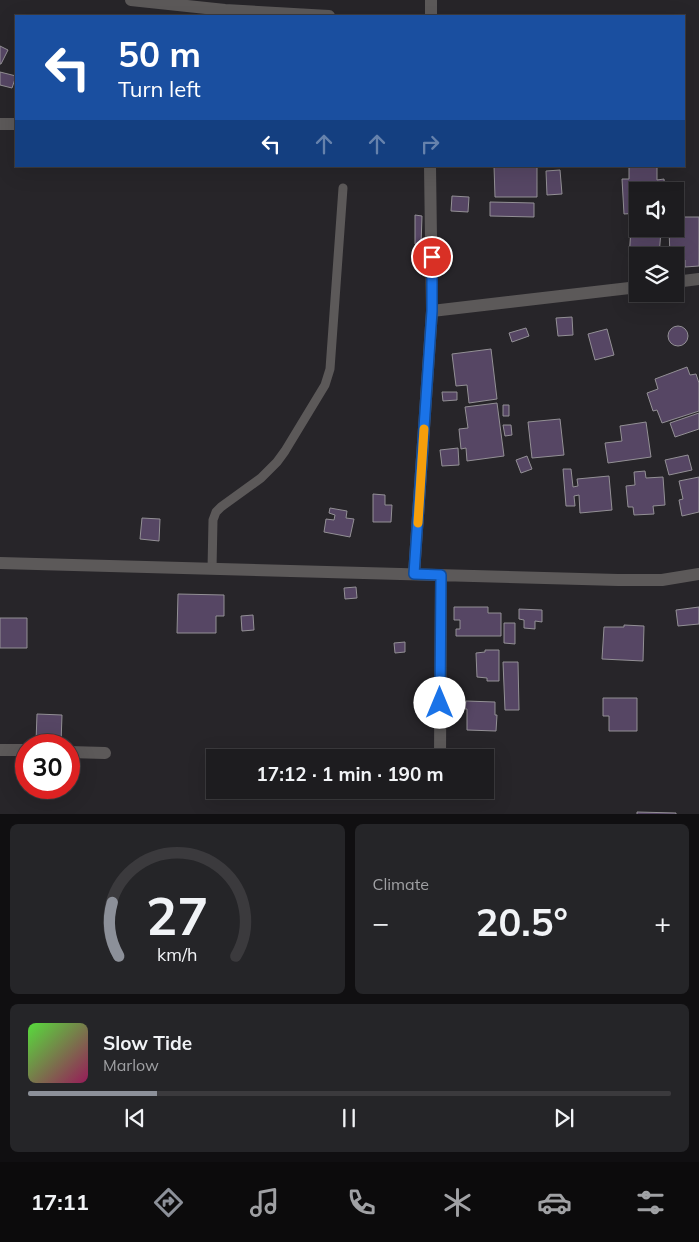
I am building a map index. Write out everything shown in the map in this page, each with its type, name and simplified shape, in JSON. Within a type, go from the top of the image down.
[{"type":"street","points":[[131,0],[225,5],[320,15]]},
{"type":"street","points":[[431,0],[431,15]]},
{"type":"street","points":[[0,124],[15,124]]},
{"type":"street","points":[[414,574],[432,311],[430,167]]},
{"type":"street","points":[[684,281],[699,279]]},
{"type":"street","points":[[432,311],[629,287]]},
{"type":"street","points":[[0,563],[618,580],[662,580],[699,574]]},
{"type":"street","points":[[440,749],[441,575]]},
{"type":"street","points":[[0,750],[15,750]]},
{"type":"street","points":[[80,752],[105,753]]},
{"type":"lane","points":[[212,568],[213,520],[216,512],[261,478],[277,462],[325,385],[330,368],[343,188]]},
{"type":"building","points":[[0,46],[8,50],[1,64],[0,64]]},
{"type":"building","points":[[0,72],[15,76],[12,88],[0,85]]},
{"type":"building","points":[[494,167],[537,167],[537,197],[495,197]]},
{"type":"building","points":[[629,167],[657,167],[657,180],[664,179],[664,182],[629,182],[629,214],[624,214],[622,179],[629,179]]},
{"type":"building","points":[[560,170],[562,194],[547,195],[546,171]]},
{"type":"building","points":[[452,196],[469,197],[468,212],[451,211]]},
{"type":"building","points":[[490,202],[534,203],[534,217],[490,216]]},
{"type":"building","points":[[415,215],[422,216],[421,245],[415,244]]},
{"type":"building","points":[[684,217],[699,217],[699,266],[685,267],[684,247],[670,247],[669,237],[684,237]]},
{"type":"building","points":[[630,237],[661,237],[660,247],[630,247]]},
{"type":"building","points":[[572,317],[573,335],[558,336],[556,318]]},
{"type":"building","points":[[678,326],[685,329],[688,336],[685,343],[678,346],[671,343],[668,336],[671,329]]},
{"type":"building","points":[[526,328],[529,336],[512,342],[509,333]]},
{"type":"building","points":[[607,329],[614,355],[595,360],[588,334]]},
{"type":"building","points":[[491,349],[497,399],[469,403],[467,385],[456,386],[452,354]]},
{"type":"building","points":[[687,367],[690,375],[696,374],[699,383],[699,411],[662,423],[657,410],[653,411],[647,393],[658,389],[655,379]]},
{"type":"building","points":[[442,392],[457,392],[457,400],[443,401]]},
{"type":"building","points":[[497,403],[504,456],[467,461],[466,448],[461,449],[459,429],[468,428],[465,407]]},
{"type":"building","points":[[503,405],[509,405],[509,416],[503,416]]},
{"type":"building","points":[[699,413],[699,429],[675,437],[670,423]]},
{"type":"building","points":[[560,419],[564,455],[532,458],[528,422]]},
{"type":"building","points":[[646,422],[651,457],[608,463],[605,443],[622,441],[620,426]]},
{"type":"building","points":[[503,425],[511,425],[512,435],[505,436]]},
{"type":"building","points":[[458,448],[459,465],[442,466],[440,450]]},
{"type":"building","points":[[688,455],[692,470],[669,475],[665,460]]},
{"type":"building","points":[[527,456],[532,469],[521,473],[516,460]]},
{"type":"building","points":[[563,469],[571,469],[573,487],[578,486],[577,479],[609,476],[612,510],[580,513],[579,495],[574,496],[575,506],[566,506]]},
{"type":"building","points":[[645,471],[646,478],[663,477],[665,505],[653,506],[654,514],[634,515],[633,507],[628,507],[626,486],[635,485],[634,472]]},
{"type":"building","points":[[699,477],[699,512],[682,516],[679,500],[683,499],[679,481]]},
{"type":"building","points":[[373,494],[385,495],[385,505],[392,505],[391,522],[373,522]]},
{"type":"building","points":[[330,508],[347,511],[346,518],[354,519],[350,537],[324,532],[326,519],[334,520],[335,515],[329,513]]},
{"type":"building","points":[[142,518],[160,519],[159,541],[140,539]]},
{"type":"building","points":[[356,587],[357,598],[345,599],[344,588]]},
{"type":"building","points":[[178,594],[224,595],[224,616],[216,616],[216,633],[177,633]]},
{"type":"building","points":[[454,607],[488,607],[488,613],[501,613],[501,636],[456,636],[456,629],[460,629],[460,620],[454,620]]},
{"type":"building","points":[[699,607],[699,624],[678,626],[676,610]]},
{"type":"building","points":[[519,609],[542,610],[542,622],[535,621],[535,629],[524,628],[524,620],[519,619]]},
{"type":"building","points":[[253,615],[254,630],[242,631],[241,616]]},
{"type":"building","points":[[0,618],[27,618],[27,648],[0,648]]},
{"type":"building","points":[[504,623],[515,623],[515,644],[504,643]]},
{"type":"building","points":[[624,625],[644,626],[643,661],[602,659],[604,627],[624,627]]},
{"type":"building","points":[[405,642],[405,652],[395,653],[394,643]]},
{"type":"building","points":[[485,650],[499,650],[499,681],[487,681],[487,678],[477,677],[476,653],[485,652]]},
{"type":"building","points":[[503,662],[518,662],[519,710],[505,710]]},
{"type":"building","points":[[603,698],[637,698],[637,731],[609,731],[609,716],[603,716]]},
{"type":"building","points":[[466,701],[495,702],[495,715],[497,715],[496,731],[467,730]]},
{"type":"building","points":[[37,714],[62,715],[61,734],[36,734]]},
{"type":"building","points":[[637,812],[676,813],[676,814],[637,814]]},
{"type":"slow traffic","points":[[418,523],[424,429]]},
{"type":"route","points":[[432,257],[432,311],[414,574],[441,575],[440,703]]}]
